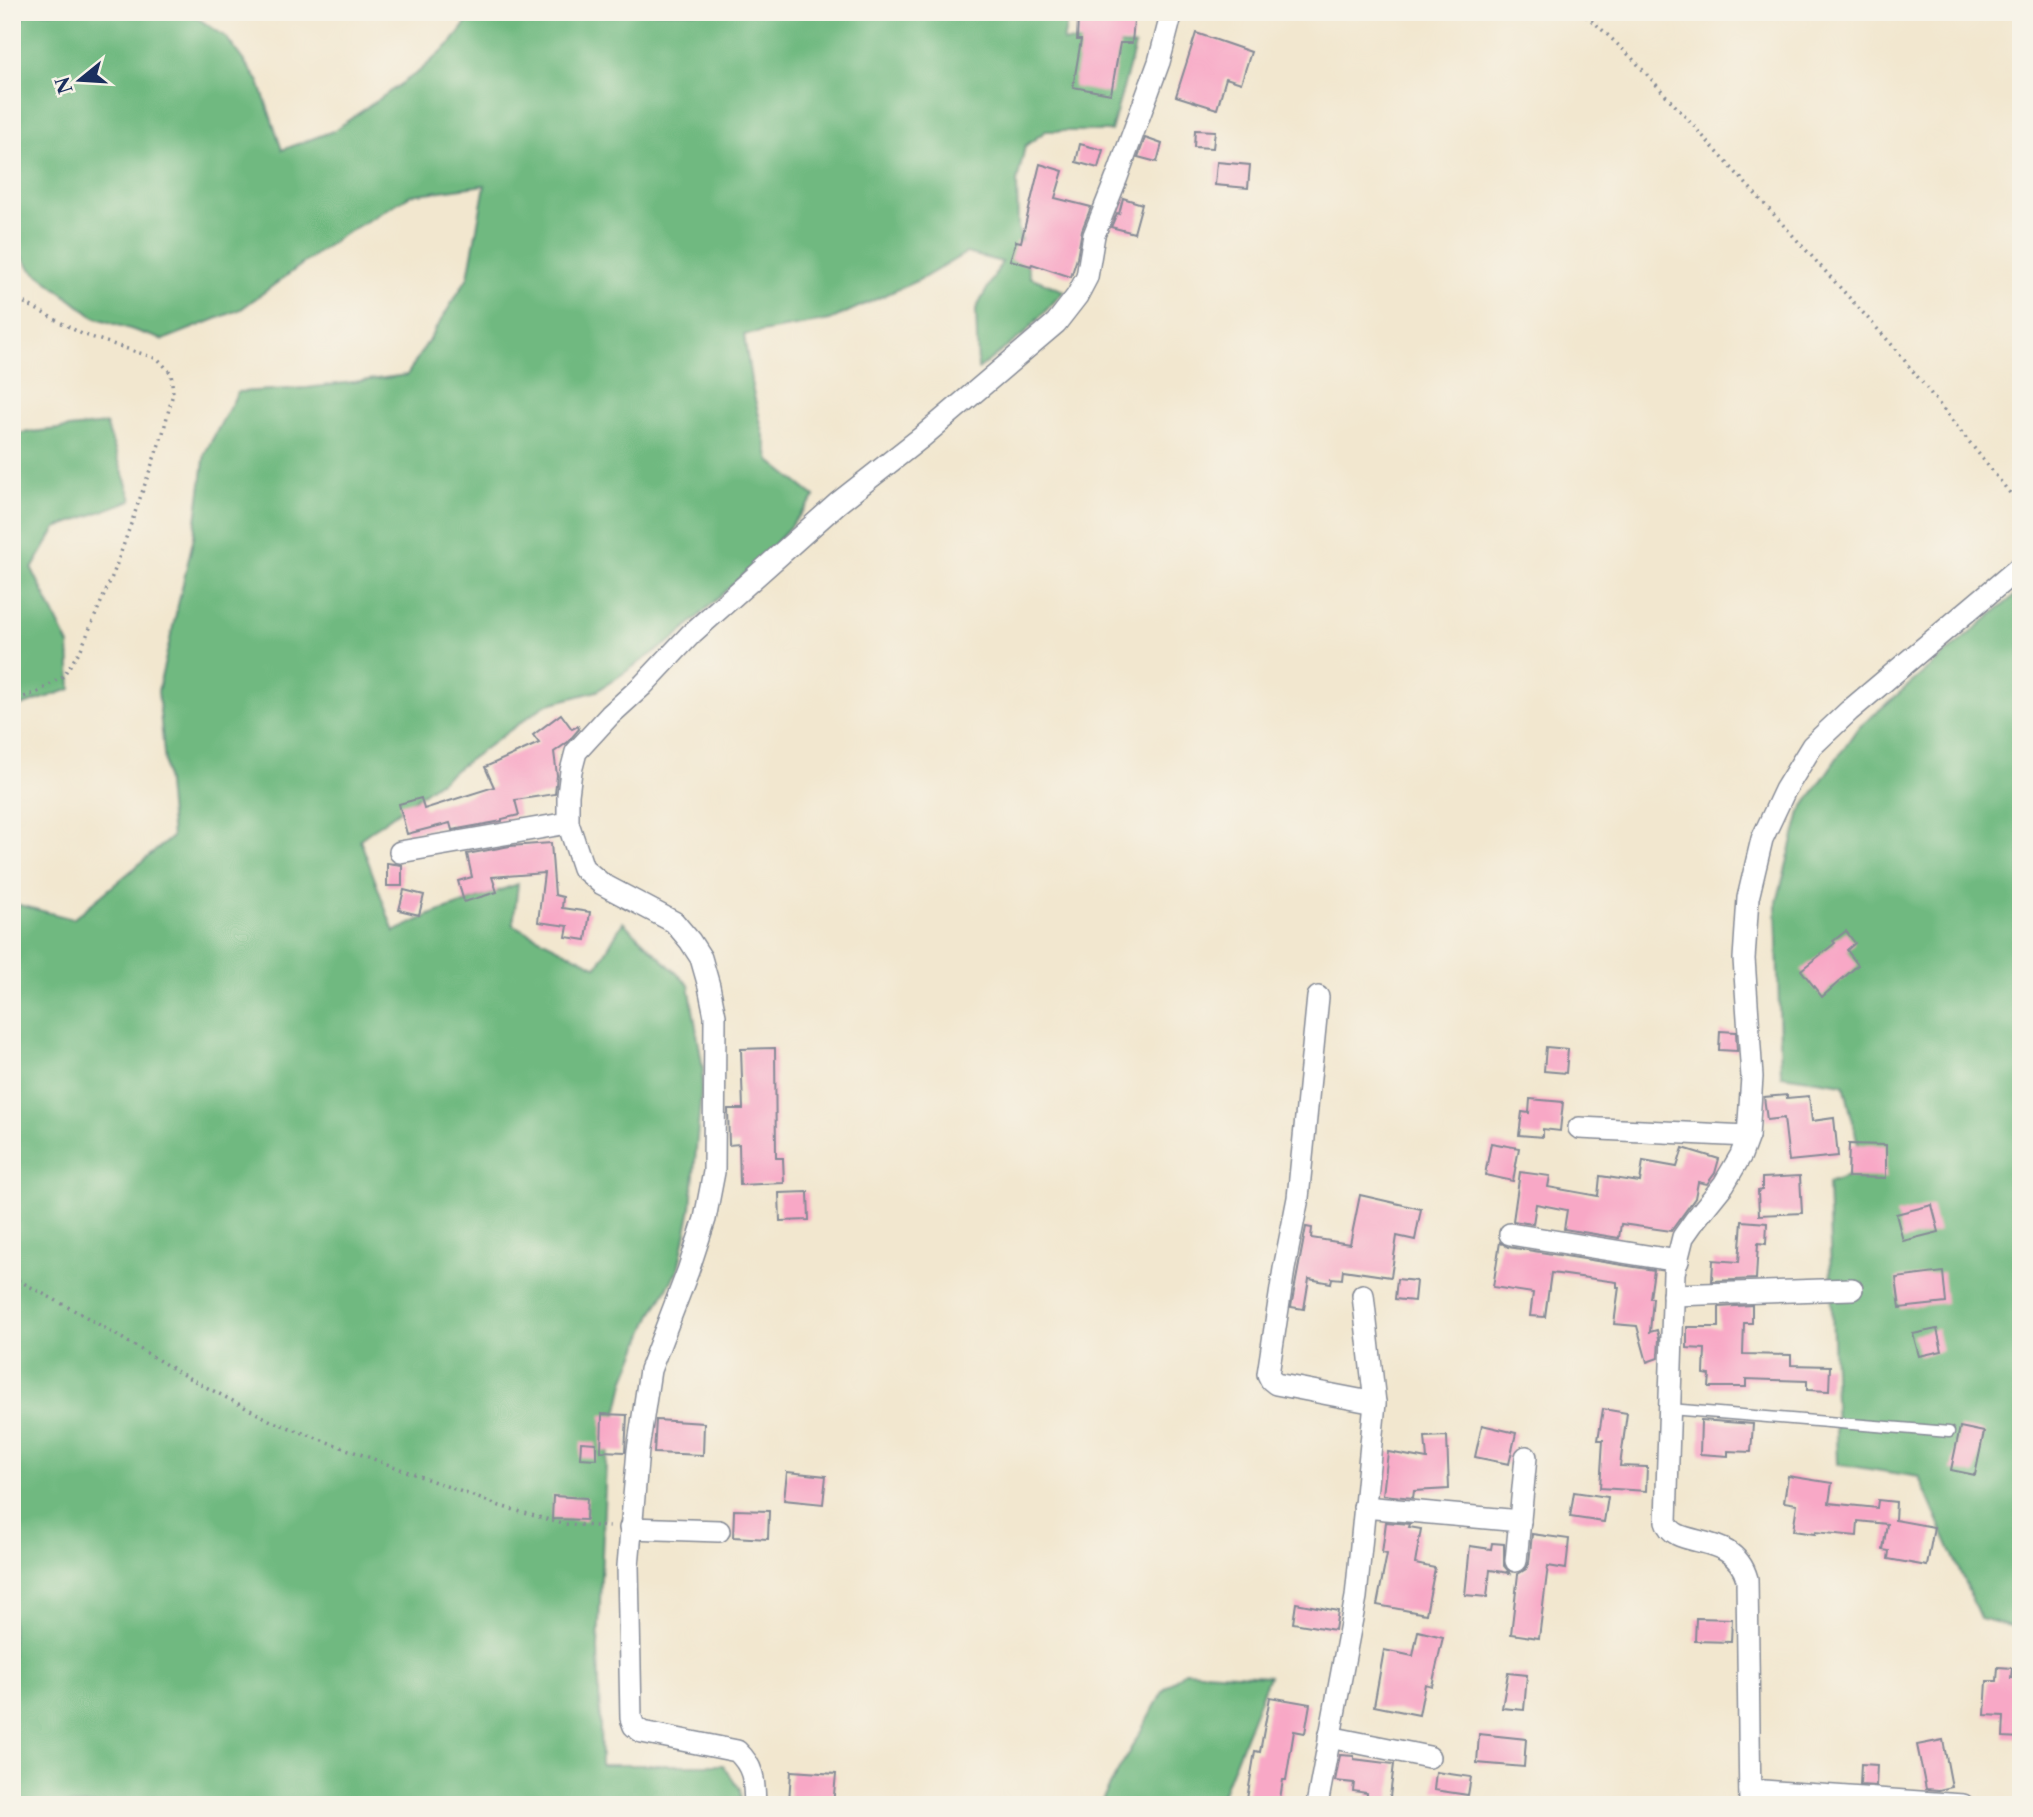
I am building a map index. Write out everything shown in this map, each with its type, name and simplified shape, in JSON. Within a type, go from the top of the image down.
[{"type":"street","points":[[755,1805],[751,1767],[737,1752],[642,1732],[634,1726],[631,1718],[628,1566],[638,1450],[650,1370],[705,1219],[714,1172],[715,1016],[701,958],[690,940],[674,922],[591,876],[583,867],[568,823],[571,771],[576,752],[691,634],[838,503],[922,437],[1056,323],[1087,277],[1094,235],[1158,62],[1172,12]]},
{"type":"street","points":[[1963,1805],[1750,1797],[1745,1569],[1730,1552],[1677,1535],[1666,1521],[1674,1273],[1683,1237],[1724,1184],[1741,1155],[1748,1136],[1752,1077],[1744,959],[1748,898],[1762,839],[1785,790],[1812,746],[1849,711],[2021,566]]},
{"type":"street","points":[[400,852],[568,823]]},
{"type":"street","points":[[1318,997],[1298,1198],[1268,1374],[1276,1384],[1375,1403]]},
{"type":"street","points":[[1579,1128],[1748,1136]]},
{"type":"street","points":[[1510,1234],[1678,1261]]},
{"type":"street","points":[[1673,1295],[1852,1289]]},
{"type":"street","points":[[1317,1805],[1356,1597],[1375,1403],[1363,1295]]},
{"type":"street","points":[[1516,1562],[1526,1457]]},
{"type":"street","points":[[1364,1507],[1520,1521]]},
{"type":"street","points":[[630,1528],[719,1531]]},
{"type":"street","points":[[1329,1737],[1429,1757]]},
{"type":"lane","points":[[1670,1409],[1950,1432]]},
{"type":"path","points":[[1580,12],[1632,58],[1894,346],[2021,507]]},
{"type":"path","points":[[12,296],[82,334],[158,359],[171,373],[173,394],[163,433],[114,572],[81,649],[63,676],[38,692],[12,701]]},
{"type":"path","points":[[12,1277],[83,1315],[185,1376],[271,1421],[500,1506],[563,1524],[630,1528]]},
{"type":"green space","points":[[27,12],[188,12],[226,37],[259,82],[282,150],[333,131],[421,70],[452,42],[474,12],[1069,12],[1063,41],[1135,46],[1111,131],[1046,131],[1025,146],[1017,182],[1018,227],[1030,277],[1064,291],[1024,334],[978,369],[976,309],[1002,262],[966,253],[923,278],[830,320],[744,335],[752,387],[770,461],[815,497],[771,549],[674,639],[597,691],[545,705],[360,839],[394,932],[430,915],[518,884],[513,925],[597,967],[623,922],[689,985],[703,1069],[691,1208],[678,1270],[651,1316],[625,1379],[606,1462],[598,1648],[601,1765],[723,1765],[740,1789],[741,1805],[12,1805],[12,903],[73,919],[172,837],[158,691],[194,536],[205,453],[238,392],[307,388],[407,375],[468,277],[485,185],[411,195],[338,238],[241,309],[163,340],[94,317],[30,268],[12,241],[12,36]]},
{"type":"green space","points":[[106,424],[132,500],[56,528],[32,569],[69,645],[71,689],[12,709],[12,434]]},
{"type":"green space","points":[[2021,590],[2021,1629],[1980,1618],[1919,1477],[1837,1464],[1828,1183],[1864,1170],[1844,1084],[1781,1075],[1776,906],[1800,812],[1857,729]]},
{"type":"green space","points":[[1185,1671],[1269,1676],[1218,1805],[1099,1805],[1164,1690]]},
{"type":"building","points":[[1078,17],[1134,20],[1132,43],[1120,43],[1111,94],[1073,87],[1081,40],[1077,40]]},
{"type":"building","points":[[1196,33],[1251,52],[1241,83],[1226,78],[1217,109],[1176,96]]},
{"type":"building","points":[[1195,130],[1215,131],[1213,148],[1194,147]]},
{"type":"building","points":[[1145,138],[1162,144],[1157,162],[1138,157]]},
{"type":"building","points":[[1080,144],[1103,150],[1098,168],[1076,162]]},
{"type":"building","points":[[1217,162],[1250,165],[1248,188],[1215,185]]},
{"type":"building","points":[[1040,164],[1063,171],[1055,198],[1091,207],[1082,230],[1071,277],[1010,260],[1016,241],[1021,242]]},
{"type":"building","points":[[1123,198],[1142,204],[1134,233],[1111,227],[1117,213],[1119,214]]},
{"type":"building","points":[[561,714],[572,729],[578,726],[579,729],[568,742],[554,752],[557,775],[555,794],[515,800],[519,815],[502,821],[452,830],[450,823],[407,834],[399,804],[421,798],[424,809],[494,787],[485,767],[539,743],[533,735]]},
{"type":"building","points":[[551,843],[555,895],[563,897],[562,908],[590,912],[586,940],[566,937],[568,926],[538,922],[544,873],[492,877],[497,892],[464,902],[458,881],[472,877],[467,854],[510,846]]},
{"type":"building","points":[[387,863],[402,865],[402,886],[387,886]]},
{"type":"building","points":[[404,890],[424,895],[419,915],[399,910]]},
{"type":"building","points":[[1846,931],[1855,943],[1847,950],[1858,965],[1822,997],[1801,970]]},
{"type":"building","points":[[1720,1031],[1736,1032],[1737,1051],[1719,1050]]},
{"type":"building","points":[[1546,1047],[1568,1049],[1566,1073],[1544,1071]]},
{"type":"building","points":[[775,1048],[776,1158],[783,1158],[784,1183],[740,1185],[739,1144],[729,1145],[728,1109],[743,1109],[741,1049]]},
{"type":"building","points":[[1787,1095],[1787,1098],[1809,1096],[1812,1121],[1834,1118],[1838,1156],[1789,1161],[1784,1118],[1767,1120],[1764,1097]]},
{"type":"building","points":[[1530,1099],[1563,1102],[1560,1131],[1543,1129],[1543,1137],[1519,1135],[1522,1112],[1529,1113]]},
{"type":"building","points":[[1491,1143],[1519,1148],[1513,1181],[1485,1175]]},
{"type":"building","points":[[1849,1144],[1886,1145],[1886,1178],[1848,1177]]},
{"type":"building","points":[[1683,1148],[1719,1159],[1715,1173],[1707,1184],[1698,1182],[1695,1198],[1671,1231],[1621,1224],[1619,1238],[1564,1229],[1567,1210],[1536,1204],[1533,1224],[1513,1221],[1520,1172],[1550,1176],[1548,1187],[1598,1196],[1600,1176],[1640,1182],[1643,1161],[1677,1167]]},
{"type":"building","points":[[1800,1176],[1802,1213],[1759,1215],[1758,1191],[1762,1190],[1762,1178]]},
{"type":"building","points":[[808,1192],[809,1220],[780,1221],[779,1193]]},
{"type":"building","points":[[1360,1195],[1421,1209],[1415,1240],[1397,1236],[1391,1277],[1343,1270],[1342,1279],[1332,1278],[1331,1283],[1309,1279],[1304,1309],[1291,1307],[1306,1227],[1312,1228],[1311,1238],[1350,1244]]},
{"type":"building","points":[[1932,1205],[1939,1232],[1903,1241],[1896,1214]]},
{"type":"building","points":[[1742,1221],[1767,1223],[1766,1244],[1758,1243],[1756,1279],[1712,1281],[1713,1260],[1739,1262]]},
{"type":"building","points":[[1500,1242],[1508,1247],[1654,1270],[1650,1298],[1653,1298],[1650,1332],[1657,1330],[1658,1358],[1647,1362],[1637,1326],[1614,1324],[1619,1287],[1617,1282],[1551,1273],[1545,1317],[1530,1316],[1533,1293],[1493,1287]]},
{"type":"building","points":[[1943,1272],[1946,1303],[1900,1308],[1896,1278]]},
{"type":"building","points":[[1397,1279],[1416,1281],[1414,1301],[1395,1299]]},
{"type":"building","points":[[1752,1305],[1752,1323],[1744,1323],[1743,1354],[1791,1355],[1791,1365],[1830,1366],[1829,1391],[1807,1390],[1807,1381],[1746,1379],[1746,1387],[1709,1387],[1710,1375],[1704,1374],[1705,1349],[1687,1348],[1687,1327],[1719,1327],[1719,1307]]},
{"type":"building","points":[[1937,1329],[1942,1351],[1919,1356],[1913,1334]]},
{"type":"building","points":[[1603,1409],[1627,1413],[1620,1466],[1647,1467],[1646,1491],[1600,1488],[1603,1440],[1598,1440]]},
{"type":"building","points":[[602,1414],[627,1415],[625,1452],[601,1451]]},
{"type":"building","points":[[656,1420],[704,1423],[703,1455],[654,1453]]},
{"type":"building","points":[[1701,1420],[1753,1424],[1751,1452],[1728,1451],[1728,1456],[1700,1454]]},
{"type":"building","points":[[1482,1425],[1516,1433],[1509,1464],[1475,1457]]},
{"type":"building","points":[[1960,1427],[1984,1432],[1975,1475],[1951,1470]]},
{"type":"building","points":[[1447,1436],[1449,1489],[1414,1491],[1413,1498],[1383,1495],[1388,1452],[1427,1459],[1425,1437]]},
{"type":"building","points":[[581,1442],[596,1443],[596,1459],[580,1458]]},
{"type":"building","points":[[787,1472],[826,1476],[823,1504],[784,1500]]},
{"type":"building","points":[[1788,1476],[1832,1483],[1829,1503],[1877,1508],[1878,1500],[1896,1502],[1895,1520],[1934,1527],[1927,1566],[1888,1559],[1889,1551],[1883,1550],[1887,1524],[1858,1521],[1857,1536],[1793,1531],[1797,1504],[1784,1502]]},
{"type":"building","points":[[1574,1492],[1608,1497],[1604,1522],[1570,1517]]},
{"type":"building","points":[[553,1496],[587,1498],[586,1520],[552,1519]]},
{"type":"building","points":[[734,1510],[769,1511],[768,1539],[733,1537]]},
{"type":"building","points":[[1386,1522],[1410,1524],[1409,1527],[1421,1529],[1415,1564],[1435,1568],[1426,1614],[1377,1605],[1387,1554],[1382,1553]]},
{"type":"building","points":[[1532,1534],[1569,1539],[1566,1569],[1548,1566],[1539,1638],[1511,1634],[1518,1574],[1526,1569],[1529,1563]]},
{"type":"building","points":[[1492,1543],[1504,1544],[1504,1566],[1510,1573],[1490,1570],[1487,1597],[1465,1595],[1470,1546],[1491,1549]]},
{"type":"building","points":[[1296,1603],[1338,1611],[1335,1630],[1293,1623]]},
{"type":"building","points":[[1696,1618],[1732,1619],[1731,1642],[1695,1641]]},
{"type":"building","points":[[1418,1631],[1443,1637],[1432,1686],[1425,1684],[1419,1715],[1374,1706],[1384,1650],[1413,1656]]},
{"type":"building","points":[[1998,1667],[2012,1668],[2011,1678],[2021,1678],[2021,1738],[2003,1737],[2004,1716],[1985,1715],[1987,1681],[1997,1681]]},
{"type":"building","points":[[1508,1673],[1527,1675],[1524,1710],[1502,1708]]},
{"type":"building","points":[[1270,1697],[1310,1704],[1305,1733],[1294,1731],[1279,1805],[1246,1805],[1255,1751],[1260,1752]]},
{"type":"building","points":[[1479,1734],[1526,1739],[1524,1767],[1477,1763]]},
{"type":"building","points":[[1943,1740],[1952,1787],[1926,1789],[1917,1745]]},
{"type":"building","points":[[1340,1755],[1394,1764],[1389,1805],[1366,1805],[1367,1793],[1353,1791],[1354,1783],[1335,1781]]},
{"type":"building","points":[[1861,1764],[1877,1765],[1876,1786],[1860,1785]]},
{"type":"building","points":[[791,1771],[836,1774],[833,1805],[789,1802]]},
{"type":"building","points":[[1436,1772],[1471,1777],[1468,1795],[1434,1790]]}]
